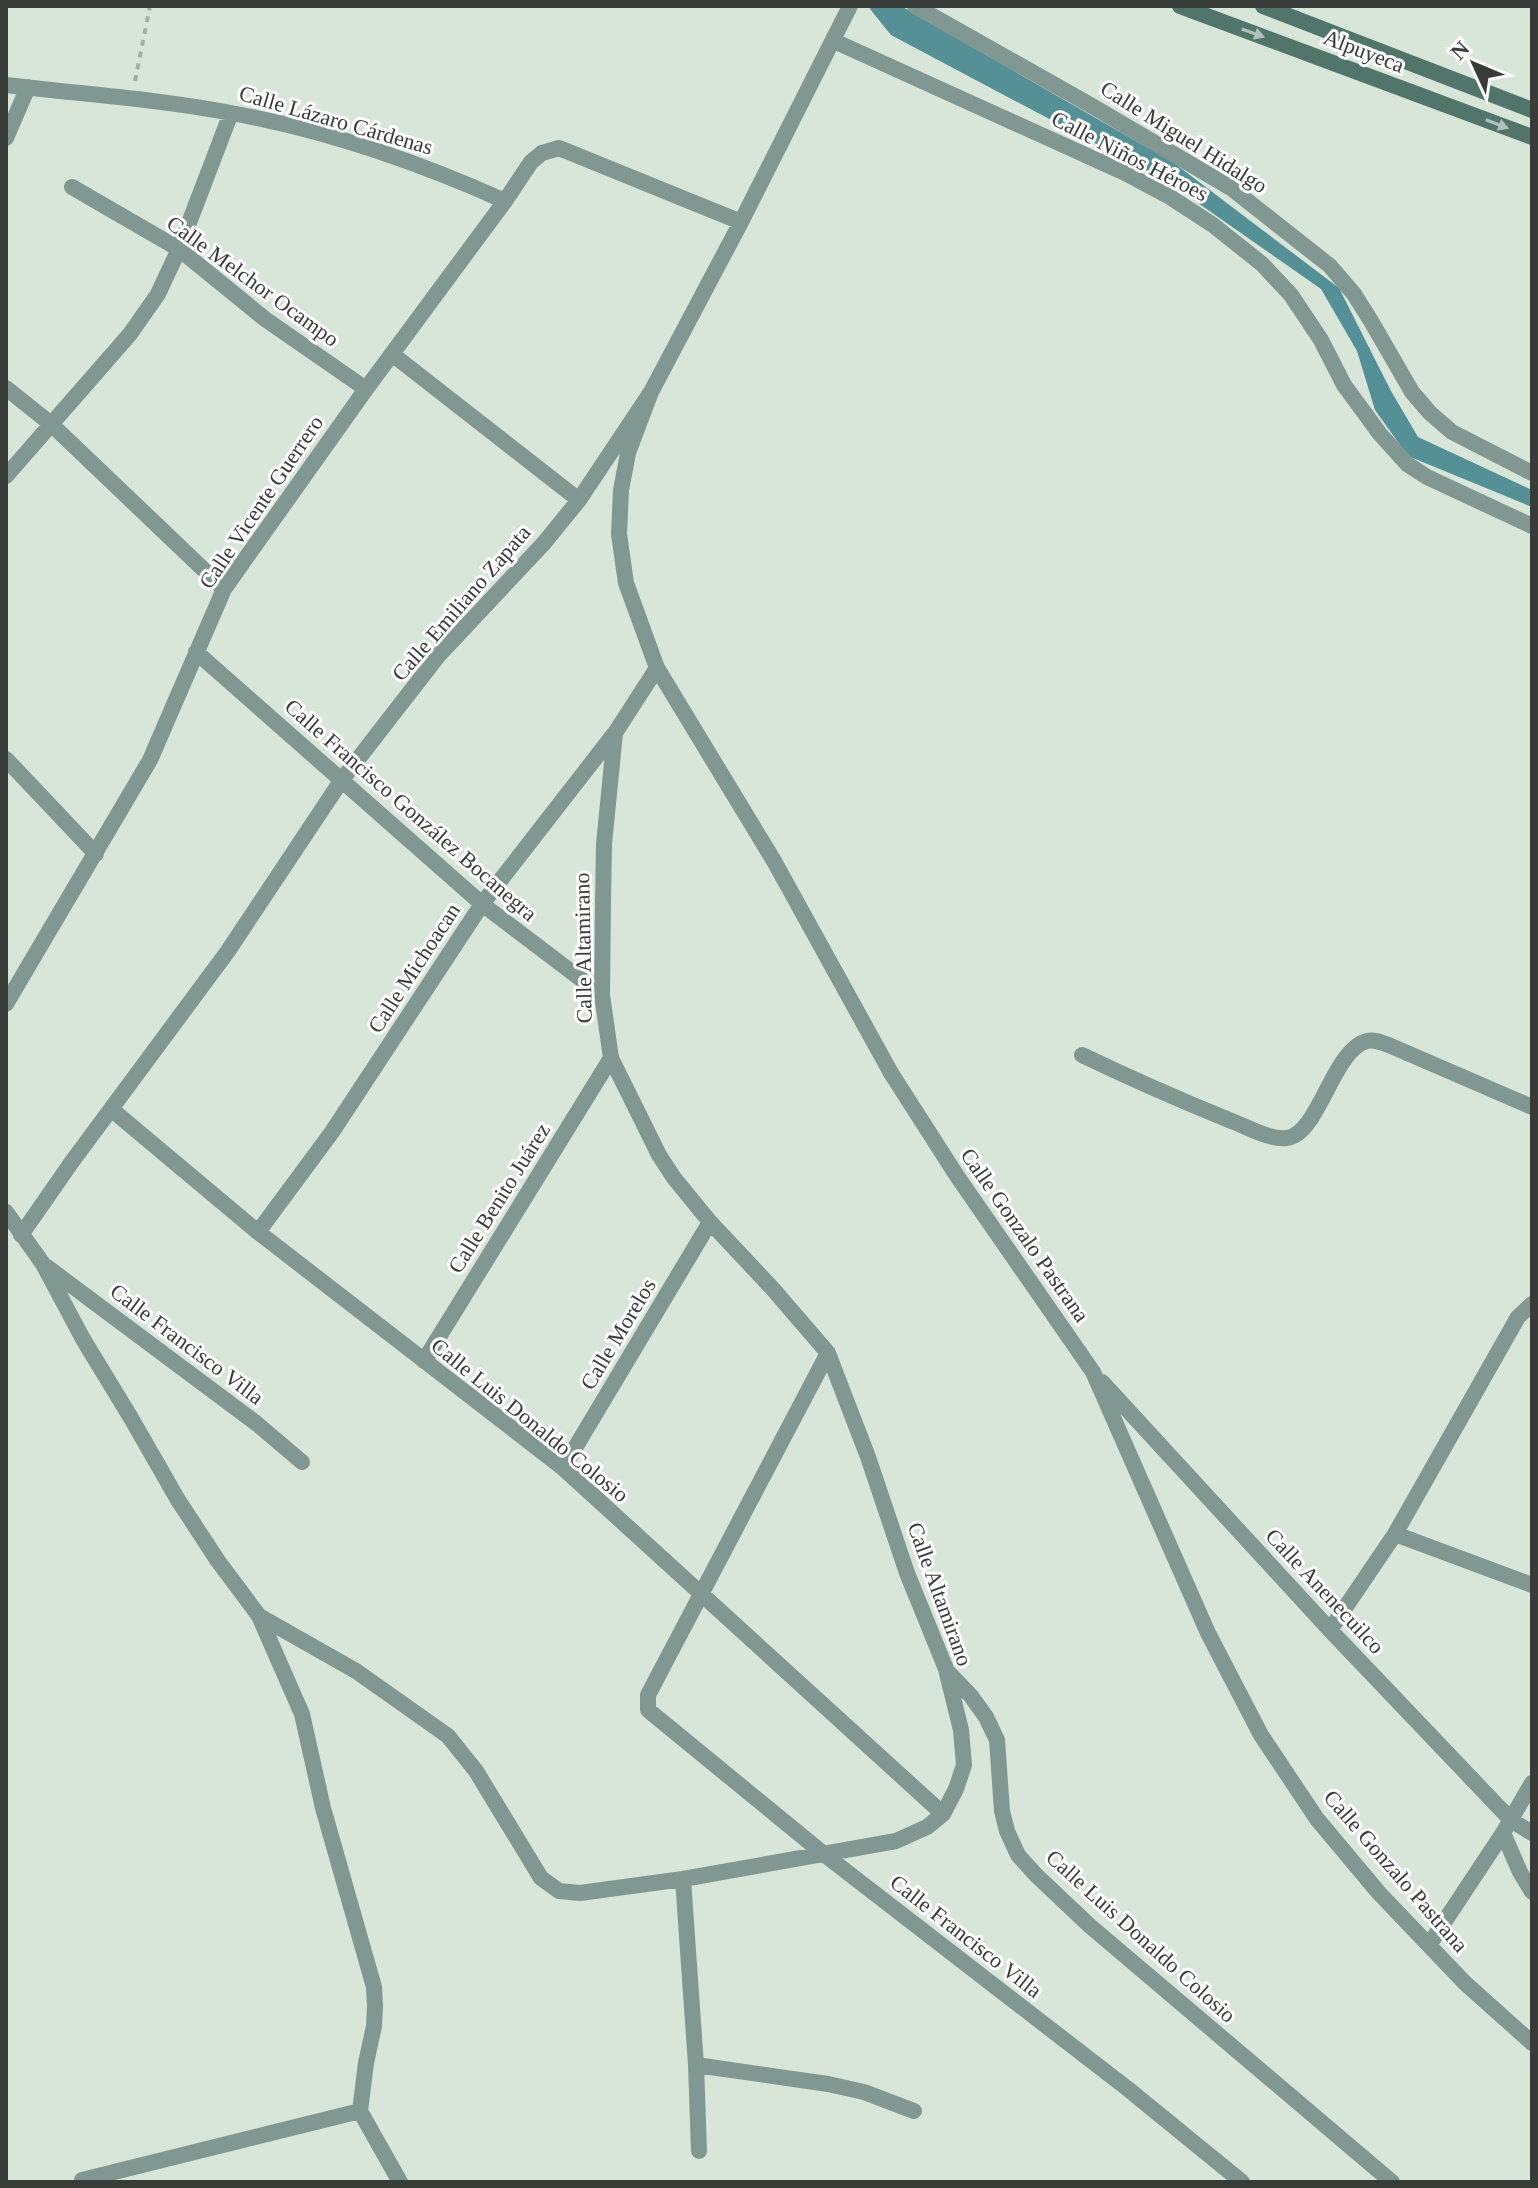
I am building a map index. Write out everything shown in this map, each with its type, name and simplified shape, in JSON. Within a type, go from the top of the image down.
[{"type":"main road","name":"Alpuyeca","points":[[1180,6],[1532,137]]},
{"type":"main road","name":"Alpuyeca","points":[[1263,6],[1532,110]]},
{"type":"street","name":"Calle Emiliano Zapata","points":[[21,1235],[228,951],[341,781],[438,656],[544,543],[579,500],[651,392],[850,6]]},
{"type":"street","name":"Calle Miguel Hidalgo","points":[[915,6],[1231,188],[1330,266],[1354,294],[1412,392],[1430,413],[1452,432],[1532,473]]},
{"type":"street","name":"Calle Niños Héroes","points":[[834,41],[1125,173],[1213,225],[1262,264],[1291,295],[1321,340],[1344,385],[1380,434],[1407,464],[1427,477],[1532,526]]},
{"type":"street","name":"Calle Lázaro Cárdenas","points":[[6,85],[231,113],[297,128],[392,155],[505,201]]},
{"type":"street","points":[[6,138],[28,87]]},
{"type":"street","points":[[6,476],[130,334],[158,294],[179,249],[231,113]]},
{"type":"street","name":"Calle Vicente Guerrero","points":[[6,1004],[150,760],[224,589],[531,162],[542,153],[559,148],[741,222]]},
{"type":"street","name":"Calle Melchor Ocampo","points":[[72,187],[179,249],[265,319],[366,389]]},
{"type":"street","points":[[392,354],[579,500]]},
{"type":"street","points":[[6,388],[51,424],[224,589]]},
{"type":"street","name":"Calle Gonzalo Pastrana","points":[[651,392],[628,453],[621,490],[619,534],[626,583],[657,668],[774,861],[891,1073],[957,1176],[1093,1372],[1208,1633],[1261,1735],[1317,1819],[1379,1893],[1465,1983],[1532,2043]]},
{"type":"street","name":"Calle Francisco González Bocanegra","points":[[196,652],[482,904],[602,995]]},
{"type":"street","name":"Calle Altamirano","points":[[657,668],[615,733],[604,844],[602,995],[611,1058],[659,1155],[674,1178],[828,1353],[868,1457],[907,1573],[946,1669],[961,1730],[964,1765],[943,1814]]},
{"type":"street","name":"Calle Michoacan","points":[[258,1232],[332,1132],[482,904],[615,733]]},
{"type":"street","points":[[6,759],[96,854]]},
{"type":"street","points":[[1082,1055],[1192,1105],[1282,1139],[1294,1136],[1305,1126],[1344,1060],[1354,1048],[1365,1042],[1377,1041],[1391,1046],[1532,1107]]},
{"type":"street","name":"Calle Benito Juárez","points":[[424,1361],[611,1058]]},
{"type":"street","name":"Calle Luis Donaldo Colosio","points":[[111,1109],[258,1232],[563,1468],[943,1814]]},
{"type":"street","points":[[6,1212],[43,1264],[83,1339],[178,1500],[259,1616],[302,1714],[323,1808],[374,1987],[374,2026],[360,2111],[400,2182]]},
{"type":"street","name":"Calle Morelos","points":[[563,1468],[710,1222]]},
{"type":"street","name":"Calle Francisco Villa","points":[[43,1264],[256,1423],[302,1462]]},
{"type":"street","points":[[1330,1630],[1395,1534],[1503,1341],[1518,1317],[1532,1304]]},
{"type":"street","points":[[701,1594],[828,1353]]},
{"type":"street","name":"Calle Anenecuilco","points":[[1093,1372],[1507,1827],[1532,1833]]},
{"type":"street","points":[[1395,1534],[1532,1585]]},
{"type":"street","name":"Calle Francisco Villa","points":[[701,1594],[648,1695],[648,1710],[825,1855],[1128,2089],[1242,2182]]},
{"type":"street","points":[[259,1616],[356,1671],[448,1736],[476,1771],[541,1878],[559,1891],[580,1893],[683,1879],[896,1841],[927,1827],[943,1814]]},
{"type":"street","name":"Calle Luis Donaldo Colosio","points":[[946,1669],[971,1696],[997,1740],[1002,1811],[1018,1855],[1090,1926],[1392,2182]]},
{"type":"street","points":[[1429,1945],[1507,1827],[1532,1783]]},
{"type":"street","points":[[1507,1827],[1520,1872],[1532,1892]]},
{"type":"street","points":[[683,1879],[699,2151]]},
{"type":"street","points":[[696,2065],[828,2084],[864,2092],[914,2111]]},
{"type":"street","points":[[82,2180],[360,2111]]},
{"type":"path","points":[[130,99],[150,6]]},
{"type":"water","points":[[872,6],[901,6],[1174,163],[1339,288],[1418,437],[1532,490],[1532,507],[1408,456],[1375,410],[1357,351],[1321,289],[1168,182],[891,35],[870,9]]}]
